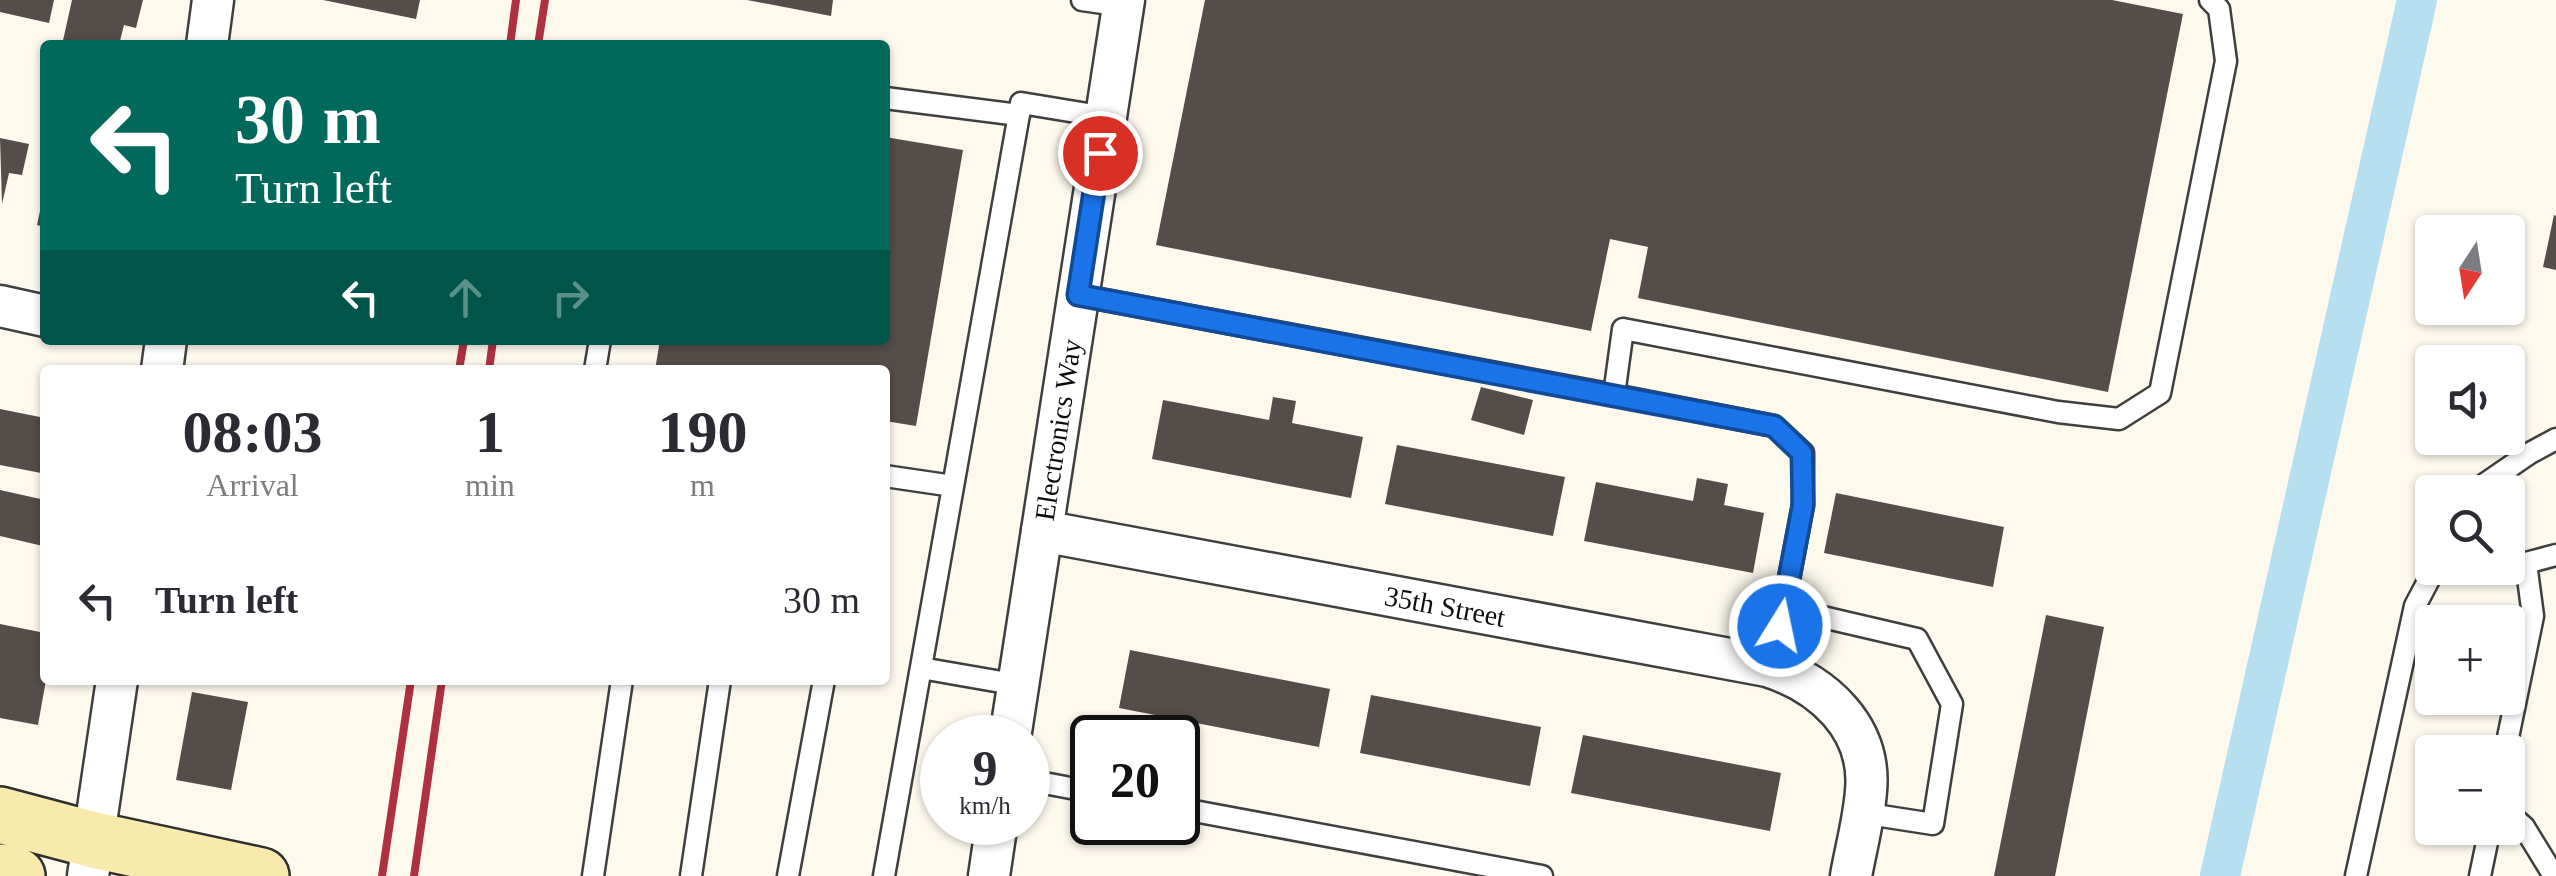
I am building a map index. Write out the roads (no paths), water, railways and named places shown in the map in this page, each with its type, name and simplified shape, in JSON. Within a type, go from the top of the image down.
[{"type":"street","points":[[208,40],[213,0]]},
{"type":"street","name":"Electronics Way","points":[[1013,715],[1123,3]]},
{"type":"street","points":[[0,306],[40,315]]},
{"type":"street","name":"35th Street","points":[[1042,531],[1792,674],[1817,688],[1839,708],[1854,732],[1864,760],[1867,789],[1862,813]]},
{"type":"street","points":[[91,858],[116,685]]},
{"type":"street","points":[[1850,876],[1862,813]]},
{"type":"street","points":[[0,816],[91,858],[260,876]]},
{"type":"street","points":[[989,876],[994,845]]},
{"type":"street","points":[[0,872],[17,876]]},
{"type":"lane","points":[[1082,0],[1123,3]]},
{"type":"lane","points":[[1614,396],[1623,329],[2058,412],[2119,419],[2160,393],[2226,61],[2219,10],[2210,0]]},
{"type":"lane","points":[[890,99],[1019,116]]},
{"type":"lane","points":[[884,876],[1021,103],[1106,117]]},
{"type":"lane","points":[[1078,295],[1774,426],[1802,453],[1803,505],[1780,626],[1745,662]]},
{"type":"lane","points":[[2498,475],[2556,439]]},
{"type":"lane","points":[[890,477],[953,486]]},
{"type":"lane","points":[[2525,562],[2556,556]]},
{"type":"lane","points":[[2356,876],[2415,606],[2426,585]]},
{"type":"lane","points":[[2510,735],[2534,616],[2524,585]]},
{"type":"lane","points":[[1784,608],[1916,639],[1952,704],[1933,824],[1862,813]]},
{"type":"lane","points":[[921,668],[1018,685]]},
{"type":"lane","points":[[593,876],[621,685]]},
{"type":"lane","points":[[691,876],[719,685]]},
{"type":"lane","points":[[788,876],[823,685]]},
{"type":"lane","points":[[1200,812],[1542,876]]},
{"type":"lane","points":[[2525,829],[2554,876]]},
{"type":"lane","points":[[2480,876],[2486,845]]},
{"type":"waterway","points":[[2220,876],[2417,0]]},
{"type":"railway","points":[[511,40],[516,0]]},
{"type":"railway","points":[[539,40],[545,0]]},
{"type":"railway","points":[[460,365],[463,345]]},
{"type":"railway","points":[[490,365],[492,345]]},
{"type":"railway","points":[[382,876],[410,685]]},
{"type":"railway","points":[[414,876],[441,685]]}]
